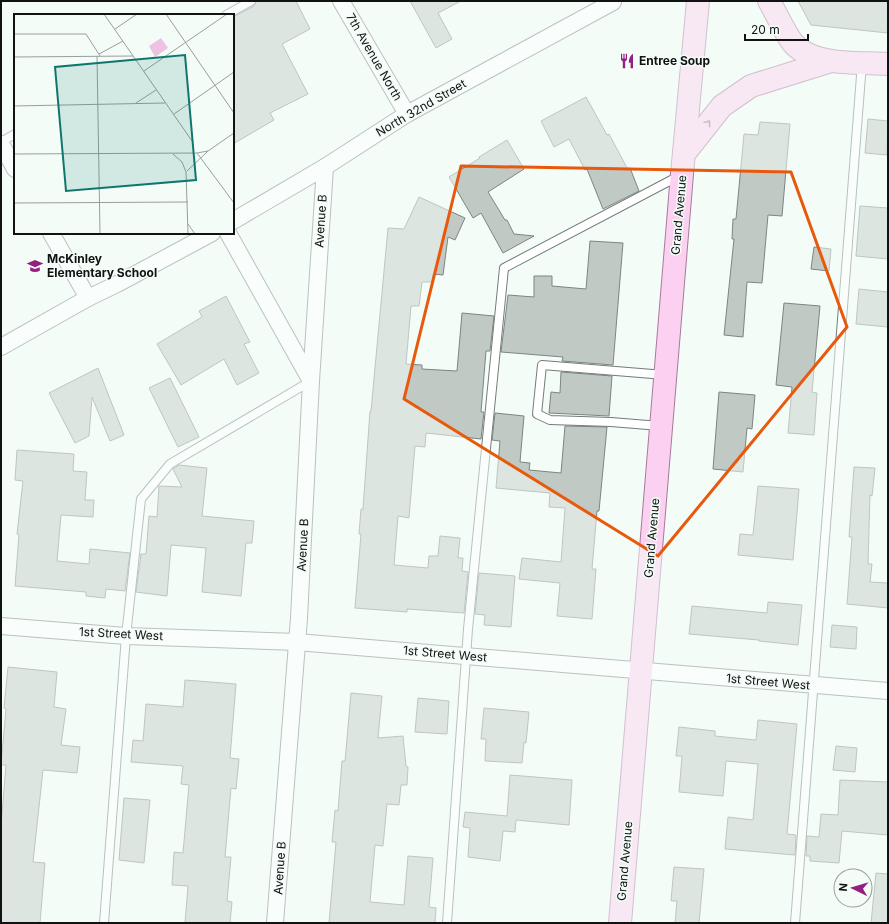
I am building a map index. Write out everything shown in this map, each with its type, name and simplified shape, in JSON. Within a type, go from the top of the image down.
[{"type":"main road","name":"Grand Avenue","points":[[620,923],[640,670],[698,1]]},
{"type":"main road","points":[[769,1],[792,42],[808,55],[830,61],[888,64]]},
{"type":"main road","points":[[683,164],[722,106],[750,86],[830,61]]},
{"type":"street","name":"7th Avenue North","points":[[341,1],[407,114]]},
{"type":"street","name":"North 32nd Street","points":[[234,220],[325,167],[407,114],[613,2]]},
{"type":"street","points":[[1,143],[14,167]]},
{"type":"street","name":"Avenue B","points":[[276,923],[297,642],[311,381],[325,167]]},
{"type":"street","points":[[52,234],[88,298]]},
{"type":"street","points":[[1,347],[88,298],[210,234]]},
{"type":"street","points":[[229,234],[311,381]]},
{"type":"street","name":"1st Street West","points":[[1,626],[126,636],[297,642],[640,670],[813,686],[888,691]]},
{"type":"lane","points":[[228,14],[251,1]]},
{"type":"lane","points":[[795,923],[862,62]]},
{"type":"lane","points":[[1,143],[14,135]]},
{"type":"lane","points":[[447,923],[465,656],[504,268],[683,164]]},
{"type":"lane","points":[[661,426],[612,422],[550,420],[538,414],[542,365],[666,375]]},
{"type":"lane","points":[[104,923],[126,636],[141,499],[170,464],[311,381]]},
{"type":"highlighted area","points":[[461,166],[791,172],[847,327],[658,556],[404,399]]},
{"type":"building","points":[[256,1],[296,1],[310,29],[282,44],[308,94],[270,113],[274,120],[234,143],[234,16],[254,6]]},
{"type":"building","points":[[410,1],[461,1],[438,13],[452,39],[436,48]]},
{"type":"building","points":[[798,1],[888,1],[888,33],[811,25]]},
{"type":"building","points":[[586,97],[607,135],[609,134],[627,168],[630,168],[639,191],[603,209],[587,169],[585,170],[569,139],[554,147],[541,121]]},
{"type":"building","points":[[868,119],[888,121],[887,155],[865,153]]},
{"type":"building","points":[[760,122],[790,124],[782,216],[768,215],[762,283],[747,282],[743,337],[724,335],[734,239],[732,239],[733,219],[736,219],[744,134],[758,135]]},
{"type":"building","points":[[507,140],[524,169],[488,192],[505,220],[507,220],[514,234],[534,236],[503,253],[481,213],[473,218],[449,177]]},
{"type":"building","points":[[419,197],[465,218],[455,240],[448,237],[443,275],[433,274],[432,282],[422,282],[419,306],[411,306],[406,364],[422,365],[422,369],[457,371],[462,313],[494,316],[490,351],[486,351],[481,412],[484,412],[481,439],[426,433],[425,447],[415,446],[409,518],[398,516],[394,565],[428,568],[429,556],[438,556],[440,536],[460,538],[458,558],[463,558],[462,571],[468,572],[464,613],[407,609],[407,612],[355,608],[361,534],[359,534],[361,509],[363,509],[370,411],[388,228],[404,229]]},
{"type":"building","points":[[860,206],[888,208],[888,259],[856,256]]},
{"type":"building","points":[[590,241],[623,243],[613,365],[562,361],[563,357],[501,352],[508,295],[534,297],[534,276],[552,276],[552,286],[586,289]]},
{"type":"building","points":[[814,247],[831,249],[829,271],[811,269]]},
{"type":"building","points":[[859,289],[888,292],[888,327],[856,324]]},
{"type":"building","points":[[226,296],[250,342],[244,344],[259,373],[237,385],[224,359],[181,385],[157,344],[202,317],[199,311]]},
{"type":"building","points":[[784,303],[820,306],[812,392],[817,393],[814,435],[788,433],[792,387],[776,385]]},
{"type":"building","points":[[98,368],[124,435],[110,441],[92,397],[89,436],[75,443],[49,393]]},
{"type":"building","points":[[561,372],[612,376],[609,416],[549,413],[551,392],[560,393]]},
{"type":"building","points":[[170,378],[199,437],[178,447],[149,388]]},
{"type":"building","points":[[719,392],[755,395],[752,429],[747,428],[743,472],[713,469]]},
{"type":"building","points":[[495,413],[524,416],[520,462],[530,463],[529,470],[561,473],[565,426],[607,427],[592,569],[596,569],[592,619],[557,616],[560,583],[519,579],[522,558],[561,562],[565,508],[549,507],[550,493],[496,488],[500,441],[492,440]]},
{"type":"building","points":[[17,450],[74,454],[73,471],[87,472],[85,500],[94,500],[93,517],[61,515],[57,561],[89,564],[90,549],[130,553],[125,591],[106,589],[105,598],[86,596],[86,592],[15,586],[19,535],[17,534],[23,481],[15,480]]},
{"type":"building","points":[[179,465],[207,468],[202,516],[254,521],[252,543],[246,543],[241,596],[202,592],[206,548],[171,545],[167,596],[136,592],[141,554],[146,554],[149,516],[157,517],[159,486],[182,487],[173,469]]},
{"type":"building","points":[[854,467],[875,468],[872,496],[870,495],[868,564],[872,564],[870,582],[888,583],[888,608],[847,604],[852,537],[849,537]]},
{"type":"building","points":[[758,486],[799,489],[793,560],[738,555],[740,534],[753,535]]},
{"type":"building","points":[[479,573],[515,576],[511,627],[484,625],[485,615],[475,614]]},
{"type":"building","points":[[768,602],[802,605],[798,645],[689,634],[692,606],[767,613]]},
{"type":"building","points":[[832,625],[857,627],[856,649],[830,647]]},
{"type":"building","points":[[8,667],[57,672],[54,707],[66,709],[61,745],[80,747],[77,773],[43,770],[33,862],[45,863],[40,923],[1,923],[1,826],[6,765],[1,765]]},
{"type":"building","points":[[185,680],[236,684],[230,758],[239,759],[236,789],[231,788],[225,857],[231,857],[227,901],[232,902],[230,923],[185,923],[188,886],[172,885],[174,852],[183,853],[189,785],[181,784],[183,766],[131,762],[133,740],[143,741],[146,704],[183,707]]},
{"type":"building","points":[[351,693],[382,696],[378,738],[403,736],[406,766],[408,767],[407,785],[401,785],[399,805],[387,804],[383,846],[375,845],[370,902],[404,905],[408,856],[433,858],[429,907],[436,908],[435,923],[329,923],[336,842],[332,842],[335,810],[338,811],[342,761],[345,761]]},
{"type":"building","points":[[418,698],[449,701],[447,734],[415,732]]},
{"type":"building","points":[[484,708],[529,712],[526,743],[524,742],[522,763],[485,761],[486,739],[481,739]]},
{"type":"building","points":[[758,720],[797,724],[787,834],[796,835],[795,855],[725,849],[728,817],[753,820],[758,764],[726,761],[723,796],[679,792],[682,756],[676,756],[679,727],[715,731],[715,736],[756,740]]},
{"type":"building","points":[[836,746],[857,748],[855,772],[833,770]]},
{"type":"building","points":[[510,775],[572,780],[569,825],[516,820],[515,832],[503,831],[500,861],[468,857],[470,828],[463,827],[465,812],[507,816]]},
{"type":"building","points":[[840,780],[888,782],[888,835],[842,831],[839,863],[810,861],[810,856],[806,856],[807,836],[819,837],[821,814],[838,815]]},
{"type":"building","points":[[124,798],[150,800],[144,863],[119,860]]},
{"type":"building","points":[[674,867],[704,869],[699,923],[675,923],[677,901],[671,901]]},
{"type":"building","points":[[876,873],[888,874],[888,923],[871,923]]},
{"type":"place","name":"Entree Soup","points":[[627,61]]},
{"type":"place","name":"McKinley Elementary School","points":[[35,266]]}]
